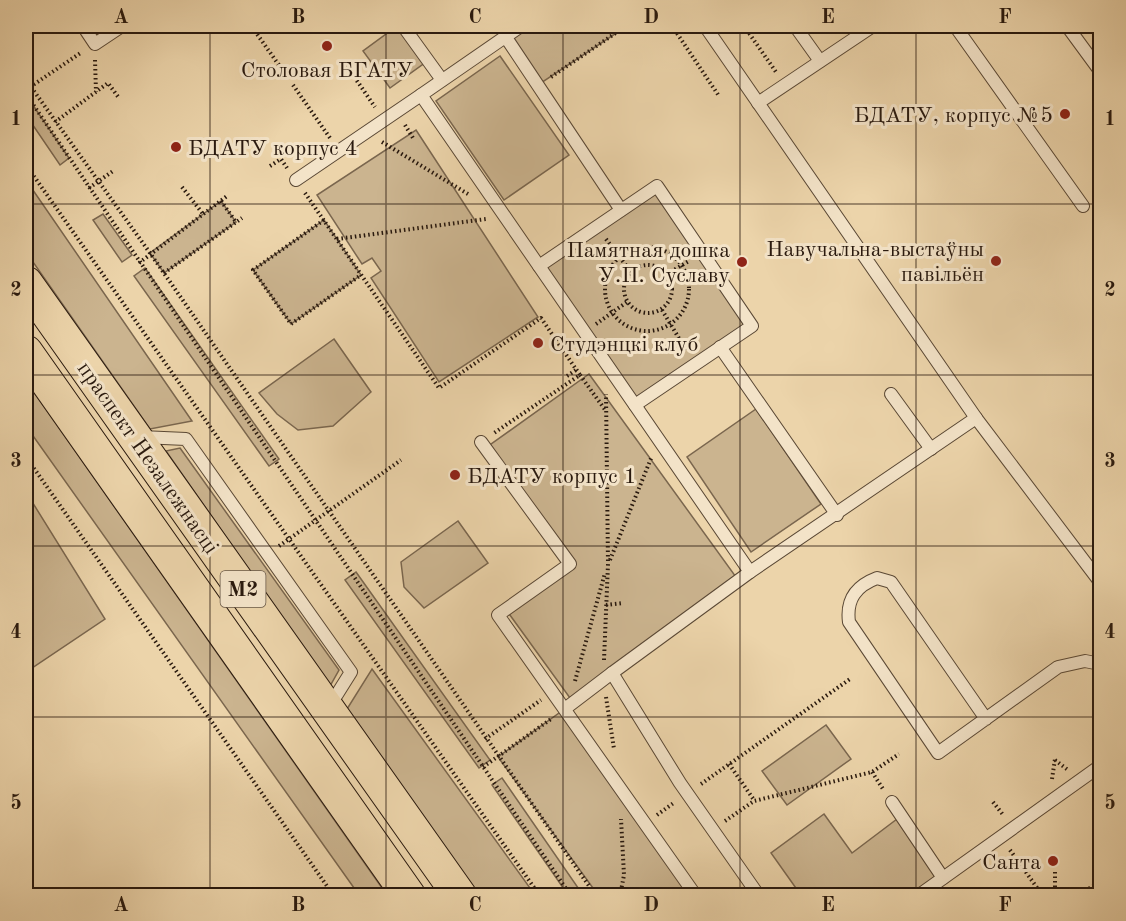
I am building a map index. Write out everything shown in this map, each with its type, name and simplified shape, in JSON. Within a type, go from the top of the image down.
[{"type":"main road","name":"праспект Незалежнасці","points":[[26,283],[460,896]]},
{"type":"main road","name":"праспект Незалежнасці","points":[[26,352],[409,896]]},
{"type":"lane","points":[[83,26],[95,44],[122,26]]},
{"type":"lane","points":[[403,26],[442,80]]},
{"type":"lane","points":[[296,180],[521,26]]},
{"type":"lane","points":[[705,26],[976,418],[1101,582]]},
{"type":"lane","points":[[795,26],[820,61]]},
{"type":"lane","points":[[758,103],[873,26]]},
{"type":"lane","points":[[955,26],[1083,206]]},
{"type":"lane","points":[[1067,26],[1101,71]]},
{"type":"lane","points":[[505,36],[621,210]]},
{"type":"lane","points":[[421,95],[750,572]]},
{"type":"lane","points":[[539,266],[657,186],[752,326],[635,405]]},
{"type":"lane","points":[[720,347],[837,514]]},
{"type":"lane","points":[[891,394],[931,449]]},
{"type":"lane","points":[[566,708],[750,572],[976,418]]},
{"type":"lane","points":[[135,437],[186,439],[268,554],[351,672],[328,708]]},
{"type":"lane","points":[[481,442],[570,564],[498,615],[566,708],[696,896]]},
{"type":"lane","points":[[986,719],[891,582],[877,578],[861,584],[852,595],[847,610],[849,622],[938,753],[986,719],[1058,667],[1085,661],[1101,664]]},
{"type":"lane","points":[[607,677],[759,896]]},
{"type":"lane","points":[[918,896],[1101,766]]},
{"type":"lane","points":[[892,802],[943,878]]},
{"type":"path","points":[[617,32],[619,26]]},
{"type":"path","points":[[538,86],[626,26]]},
{"type":"path","points":[[672,26],[719,96]]},
{"type":"path","points":[[744,26],[785,85]]},
{"type":"path","points":[[252,27],[286,75]]},
{"type":"path","points":[[30,87],[95,44]]},
{"type":"path","points":[[95,44],[96,93]]},
{"type":"path","points":[[344,62],[384,120]]},
{"type":"path","points":[[26,80],[164,273],[485,740],[596,896]]},
{"type":"path","points":[[55,122],[108,83],[119,98]]},
{"type":"path","points":[[293,85],[339,151]]},
{"type":"path","points":[[26,94],[571,896]]},
{"type":"path","points":[[366,132],[505,216]]},
{"type":"path","points":[[270,166],[281,159],[439,388],[541,318],[607,413]]},
{"type":"path","points":[[26,165],[540,896]]},
{"type":"path","points":[[89,188],[113,171]]},
{"type":"path","points":[[182,187],[203,214]]},
{"type":"path","points":[[139,262],[227,196]]},
{"type":"path","points":[[221,201],[236,222]]},
{"type":"path","points":[[337,239],[505,216]]},
{"type":"path","points":[[164,273],[242,218]]},
{"type":"path","points":[[324,220],[253,270],[291,324],[361,275]]},
{"type":"path","points":[[597,227],[631,272]]},
{"type":"path","points":[[652,248],[671,255],[682,265],[689,290],[687,304],[670,325],[658,330],[639,330],[621,323],[612,313],[604,290],[609,272],[620,257],[632,250],[652,248]]},
{"type":"path","points":[[667,274],[702,252]]},
{"type":"path","points":[[645,265],[661,269],[667,274],[672,289],[667,304],[662,310],[647,314],[632,308],[624,295],[624,287],[631,272],[645,265]]},
{"type":"path","points":[[662,310],[695,364]]},
{"type":"path","points":[[604,360],[607,413],[607,677],[619,785],[624,874],[620,896]]},
{"type":"path","points":[[567,376],[576,370]]},
{"type":"path","points":[[481,442],[580,375]]},
{"type":"path","points":[[573,687],[608,564],[658,439]]},
{"type":"path","points":[[26,457],[334,896]]},
{"type":"path","points":[[268,554],[401,460]]},
{"type":"path","points":[[606,605],[623,603]]},
{"type":"path","points":[[646,823],[850,680]]},
{"type":"path","points":[[485,740],[554,691]]},
{"type":"path","points":[[483,767],[566,708]]},
{"type":"path","points":[[711,828],[720,826],[754,801],[872,772],[899,754]]},
{"type":"path","points":[[729,764],[754,801]]},
{"type":"path","points":[[1000,837],[1043,896]]},
{"type":"path","points":[[1055,870],[1055,896]]},
{"type":"path","points":[[1078,896],[1101,881]]},
{"type":"shaded area","points":[[386,26],[399,26],[426,62],[390,88],[363,51],[390,31]]},
{"type":"shaded area","points":[[498,26],[627,26],[538,85]]},
{"type":"shaded area","points":[[500,56],[569,155],[504,200],[436,101]]},
{"type":"shaded area","points":[[26,95],[69,158],[60,165],[26,115]]},
{"type":"shaded area","points":[[416,130],[538,317],[439,382],[371,278],[381,271],[372,258],[362,264],[317,195]]},
{"type":"shaded area","points":[[26,180],[192,421],[150,429],[26,252]]},
{"type":"shaded area","points":[[657,186],[752,326],[635,405],[539,266]]},
{"type":"shaded area","points":[[221,201],[236,222],[164,273],[150,253]]},
{"type":"shaded area","points":[[103,214],[132,255],[122,262],[93,220]]},
{"type":"shaded area","points":[[324,220],[361,275],[291,324],[253,270]]},
{"type":"shaded area","points":[[145,268],[279,459],[269,466],[134,276]]},
{"type":"shaded area","points":[[334,339],[371,392],[333,426],[298,430],[277,414],[259,393]]},
{"type":"shaded area","points":[[589,374],[736,577],[570,698],[507,611],[571,565],[487,447]]},
{"type":"shaded area","points":[[26,381],[387,895],[359,895],[26,426]]},
{"type":"shaded area","points":[[756,409],[821,504],[751,552],[687,457]]},
{"type":"shaded area","points":[[180,448],[339,670],[330,686],[166,451]]},
{"type":"shaded area","points":[[26,492],[105,619],[26,672]]},
{"type":"shaded area","points":[[458,521],[488,563],[424,608],[404,587],[401,562]]},
{"type":"shaded area","points":[[356,572],[490,760],[479,768],[345,580]]},
{"type":"shaded area","points":[[372,669],[535,895],[478,895],[347,709]]},
{"type":"shaded area","points":[[566,708],[689,891],[684,896],[598,895],[498,757]]},
{"type":"shaded area","points":[[826,725],[851,759],[787,805],[762,771]]},
{"type":"shaded area","points":[[502,778],[583,895],[568,895],[492,785]]},
{"type":"shaded area","points":[[824,814],[852,853],[901,816],[943,878],[918,895],[794,895],[798,891],[771,853]]},
{"type":"place","name":"Столовая БГАТУ","points":[[327,46]]},
{"type":"place","name":"БДАТУ, корпус №5","points":[[1065,114]]},
{"type":"place","name":"БДАТУ корпус 4","points":[[176,147]]},
{"type":"place","name":"Навучальна-выстаўны павільён","points":[[996,261]]},
{"type":"place","name":"Памятная дошка У.П. Суславу","points":[[742,262]]},
{"type":"place","name":"Студэнцкі клуб","points":[[538,343]]},
{"type":"place","name":"БДАТУ корпус 1","points":[[455,475]]},
{"type":"place","name":"Санта","points":[[1053,861]]}]
